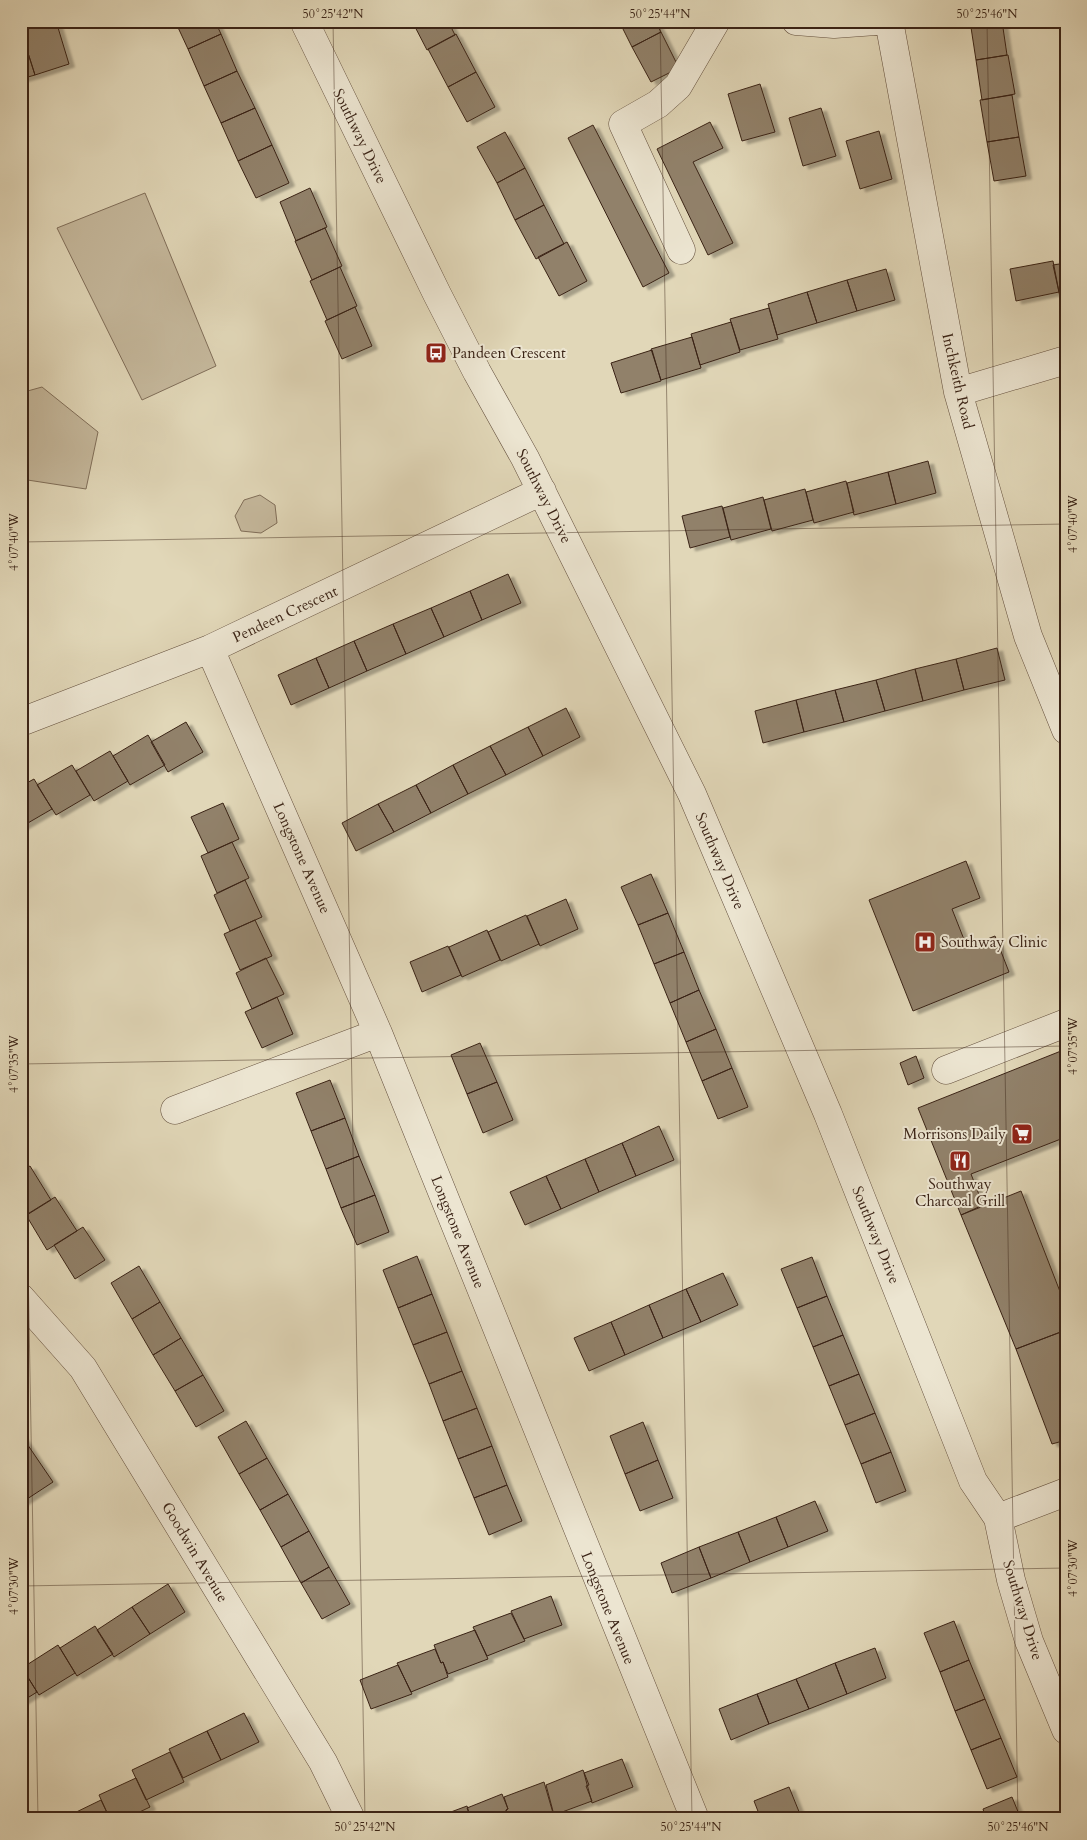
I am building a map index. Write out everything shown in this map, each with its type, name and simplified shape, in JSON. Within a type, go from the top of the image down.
[{"type":"street","name":"Southway Drive","points":[[304,21],[473,364],[542,491],[692,794],[828,1114],[973,1481],[998,1518],[1011,1580],[1029,1641],[1066,1730]]},
{"type":"street","points":[[681,250],[623,124],[658,104],[678,86],[716,21]]},
{"type":"street","points":[[796,21],[834,24],[876,21]]},
{"type":"street","name":"Inchkeith Road","points":[[889,21],[958,392],[1028,636],[1066,730]]},
{"type":"street","points":[[958,392],[1066,360]]},
{"type":"street","name":"Pendeen Crescent","points":[[21,722],[210,649],[542,491]]},
{"type":"street","name":"Longstone Avenue","points":[[210,649],[378,1033],[695,1819]]},
{"type":"street","points":[[946,1070],[1066,1023]]},
{"type":"street","points":[[175,1110],[378,1033]]},
{"type":"street","name":"Goodwin Avenue","points":[[21,1298],[83,1368],[323,1762],[351,1819]]},
{"type":"street","points":[[998,1518],[1066,1492]]},
{"type":"shaded area","points":[[145,193],[216,366],[142,400],[57,228]]},
{"type":"shaded area","points":[[42,387],[98,432],[86,489],[21,479],[21,403],[24,392]]},
{"type":"shaded area","points":[[260,495],[275,505],[277,523],[261,533],[241,531],[235,516],[244,500]]},
{"type":"building","points":[[56,21],[69,64],[35,75],[21,31]]},
{"type":"building","points":[[175,21],[215,21],[221,34],[188,49]]},
{"type":"building","points":[[412,21],[448,21],[455,35],[427,50]]},
{"type":"building","points":[[619,21],[655,21],[661,32],[632,47]]},
{"type":"building","points":[[970,21],[1002,21],[1007,55],[976,60]]},
{"type":"building","points":[[21,31],[35,75],[21,79]]},
{"type":"building","points":[[661,32],[679,68],[651,82],[632,47]]},
{"type":"building","points":[[221,34],[237,71],[204,86],[188,49]]},
{"type":"building","points":[[456,34],[476,72],[448,87],[428,49]]},
{"type":"building","points":[[1008,55],[1015,94],[982,100],[976,60]]},
{"type":"building","points":[[237,71],[255,108],[221,123],[204,86]]},
{"type":"building","points":[[476,72],[495,107],[467,122],[448,87]]},
{"type":"building","points":[[760,84],[775,132],[742,141],[728,94]]},
{"type":"building","points":[[1012,95],[1019,137],[987,142],[980,100]]},
{"type":"building","points":[[255,108],[272,145],[238,161],[221,123]]},
{"type":"building","points":[[821,108],[836,156],[803,166],[789,118]]},
{"type":"building","points":[[710,122],[723,148],[693,162],[733,243],[708,255],[657,149]]},
{"type":"building","points":[[593,125],[669,273],[643,287],[568,138]]},
{"type":"building","points":[[879,131],[892,179],[860,189],[846,141]]},
{"type":"building","points":[[505,132],[525,168],[497,183],[477,147]]},
{"type":"building","points":[[1019,137],[1026,176],[994,181],[987,142]]},
{"type":"building","points":[[272,145],[289,183],[256,198],[238,161]]},
{"type":"building","points":[[525,168],[544,205],[515,220],[497,183]]},
{"type":"building","points":[[310,188],[327,227],[296,241],[280,202]]},
{"type":"building","points":[[544,205],[564,244],[536,259],[515,220]]},
{"type":"building","points":[[325,228],[342,266],[312,280],[295,241]]},
{"type":"building","points":[[567,242],[587,281],[559,296],[538,257]]},
{"type":"building","points":[[1053,261],[1059,292],[1016,301],[1010,269]]},
{"type":"building","points":[[1066,263],[1066,296],[1060,297],[1053,265]]},
{"type":"building","points":[[340,267],[357,306],[327,320],[310,281]]},
{"type":"building","points":[[886,269],[895,300],[857,311],[847,280]]},
{"type":"building","points":[[847,280],[857,311],[817,323],[807,292]]},
{"type":"building","points":[[807,292],[817,323],[777,335],[768,304]]},
{"type":"building","points":[[355,307],[372,346],[342,359],[325,321]]},
{"type":"building","points":[[769,308],[778,339],[740,350],[730,319]]},
{"type":"building","points":[[731,322],[740,352],[700,365],[691,334]]},
{"type":"building","points":[[692,337],[701,368],[661,380],[651,349]]},
{"type":"building","points":[[652,350],[661,381],[621,393],[611,363]]},
{"type":"building","points":[[928,461],[936,493],[896,504],[888,472]]},
{"type":"building","points":[[888,472],[896,504],[854,515],[847,483]]},
{"type":"building","points":[[846,481],[854,512],[814,523],[806,492]]},
{"type":"building","points":[[805,489],[813,520],[772,531],[764,500]]},
{"type":"building","points":[[763,497],[771,529],[731,540],[723,508]]},
{"type":"building","points":[[722,506],[730,537],[690,548],[682,516]]},
{"type":"building","points":[[508,574],[521,603],[482,620],[470,591]]},
{"type":"building","points":[[470,591],[482,620],[444,637],[431,608]]},
{"type":"building","points":[[431,608],[444,637],[406,654],[393,624]]},
{"type":"building","points":[[393,624],[406,654],[367,671],[354,641]]},
{"type":"building","points":[[354,641],[367,671],[329,688],[316,658]]},
{"type":"building","points":[[997,648],[1005,680],[964,690],[956,659]]},
{"type":"building","points":[[316,658],[329,688],[291,705],[278,675]]},
{"type":"building","points":[[956,659],[964,690],[923,701],[915,669]]},
{"type":"building","points":[[915,669],[923,701],[885,711],[876,680]]},
{"type":"building","points":[[876,680],[885,711],[844,722],[835,690]]},
{"type":"building","points":[[835,690],[844,722],[804,732],[796,700]]},
{"type":"building","points":[[796,700],[804,732],[763,743],[755,711]]},
{"type":"building","points":[[566,708],[580,737],[543,756],[528,727]]},
{"type":"building","points":[[186,722],[203,752],[168,772],[151,742]]},
{"type":"building","points":[[528,727],[543,756],[506,775],[490,746]]},
{"type":"building","points":[[148,735],[165,765],[130,785],[113,756]]},
{"type":"building","points":[[490,746],[506,775],[468,794],[453,765]]},
{"type":"building","points":[[110,751],[128,781],[94,801],[76,771]]},
{"type":"building","points":[[72,765],[90,795],[56,815],[37,785]]},
{"type":"building","points":[[453,765],[468,794],[431,813],[416,785]]},
{"type":"building","points":[[34,779],[52,809],[21,827],[21,786]]},
{"type":"building","points":[[416,785],[431,813],[394,832],[378,804]]},
{"type":"building","points":[[223,803],[239,839],[208,853],[191,817]]},
{"type":"building","points":[[378,804],[394,832],[356,851],[342,823]]},
{"type":"building","points":[[232,842],[249,878],[217,893],[201,856]]},
{"type":"building","name":"Southway Clinic","points":[[966,861],[980,898],[952,909],[967,947],[995,936],[1009,972],[913,1011],[869,900]]},
{"type":"building","points":[[651,874],[668,913],[638,925],[621,887]]},
{"type":"building","points":[[245,880],[262,917],[230,931],[214,895]]},
{"type":"building","points":[[566,899],[578,929],[540,946],[527,916]]},
{"type":"building","points":[[668,913],[684,952],[654,964],[638,925]]},
{"type":"building","points":[[526,915],[539,944],[501,961],[488,932]]},
{"type":"building","points":[[255,920],[272,956],[240,970],[224,934]]},
{"type":"building","points":[[487,930],[500,960],[462,977],[449,947]]},
{"type":"building","points":[[448,946],[461,975],[422,992],[410,962]]},
{"type":"building","points":[[684,952],[699,990],[670,1003],[654,964]]},
{"type":"building","points":[[266,958],[284,994],[252,1009],[236,973]]},
{"type":"building","points":[[699,990],[716,1029],[686,1042],[670,1003]]},
{"type":"building","points":[[277,997],[293,1034],[262,1048],[245,1012]]},
{"type":"building","points":[[716,1029],[732,1068],[702,1081],[686,1042]]},
{"type":"building","points":[[480,1043],[497,1082],[467,1094],[451,1055]]},
{"type":"building","points":[[1066,1049],[1066,1137],[971,1174],[983,1205],[961,1215],[918,1108]]},
{"type":"building","points":[[916,1056],[924,1078],[908,1085],[900,1063]]},
{"type":"building","points":[[732,1068],[748,1107],[718,1119],[702,1081]]},
{"type":"building","points":[[330,1080],[345,1118],[311,1131],[296,1093]]},
{"type":"building","points":[[497,1082],[513,1120],[483,1133],[467,1094]]},
{"type":"building","points":[[345,1118],[359,1156],[326,1169],[311,1131]]},
{"type":"building","points":[[659,1126],[674,1160],[636,1176],[622,1143]]},
{"type":"building","points":[[622,1143],[636,1176],[599,1192],[585,1159]]},
{"type":"building","points":[[359,1156],[375,1195],[341,1208],[326,1169]]},
{"type":"building","points":[[585,1159],[599,1192],[561,1209],[546,1176]]},
{"type":"building","points":[[30,1166],[51,1200],[22,1218],[21,1171]]},
{"type":"building","points":[[546,1176],[561,1209],[525,1225],[510,1192]]},
{"type":"building","points":[[1021,1191],[1066,1307],[1066,1330],[1016,1349],[961,1215]]},
{"type":"building","points":[[375,1195],[389,1232],[357,1245],[341,1208]]},
{"type":"building","points":[[55,1197],[77,1231],[47,1250],[26,1215]]},
{"type":"building","points":[[83,1227],[105,1260],[75,1279],[54,1245]]},
{"type":"building","points":[[417,1256],[432,1294],[398,1308],[383,1270]]},
{"type":"building","points":[[812,1257],[827,1296],[797,1308],[781,1269]]},
{"type":"building","points":[[139,1266],[160,1302],[132,1319],[111,1283]]},
{"type":"building","points":[[723,1273],[738,1305],[701,1322],[686,1289]]},
{"type":"building","points":[[686,1289],[701,1322],[663,1338],[649,1305]]},
{"type":"building","points":[[432,1294],[447,1332],[413,1345],[398,1308]]},
{"type":"building","points":[[827,1296],[843,1335],[813,1347],[797,1308]]},
{"type":"building","points":[[160,1302],[181,1338],[153,1355],[132,1319]]},
{"type":"building","points":[[649,1305],[663,1338],[625,1355],[611,1322]]},
{"type":"building","points":[[611,1322],[625,1355],[589,1371],[574,1338]]},
{"type":"building","points":[[1066,1330],[1066,1440],[1052,1444],[1016,1349]]},
{"type":"building","points":[[447,1332],[462,1371],[429,1384],[413,1345]]},
{"type":"building","points":[[843,1335],[859,1374],[829,1386],[813,1347]]},
{"type":"building","points":[[181,1338],[203,1375],[175,1391],[153,1355]]},
{"type":"building","points":[[462,1371],[477,1408],[443,1421],[429,1384]]},
{"type":"building","points":[[859,1374],[875,1413],[845,1425],[829,1386]]},
{"type":"building","points":[[203,1375],[224,1411],[196,1427],[175,1391]]},
{"type":"building","points":[[477,1408],[492,1446],[458,1459],[443,1421]]},
{"type":"building","points":[[875,1413],[891,1452],[861,1464],[845,1425]]},
{"type":"building","points":[[246,1421],[267,1458],[239,1474],[218,1437]]},
{"type":"building","points":[[643,1422],[658,1460],[625,1474],[610,1436]]},
{"type":"building","points":[[21,1435],[53,1482],[21,1503]]},
{"type":"building","points":[[492,1446],[507,1485],[474,1498],[458,1459]]},
{"type":"building","points":[[891,1452],[906,1491],[876,1503],[861,1464]]},
{"type":"building","points":[[267,1458],[288,1494],[260,1510],[239,1474]]},
{"type":"building","points":[[658,1460],[673,1498],[640,1511],[625,1474]]},
{"type":"building","points":[[507,1485],[522,1521],[489,1535],[474,1498]]},
{"type":"building","points":[[288,1494],[309,1531],[281,1547],[260,1510]]},
{"type":"building","points":[[815,1501],[828,1531],[788,1547],[776,1517]]},
{"type":"building","points":[[776,1517],[788,1547],[750,1562],[738,1532]]},
{"type":"building","points":[[309,1531],[329,1567],[301,1583],[281,1547]]},
{"type":"building","points":[[738,1532],[750,1562],[711,1578],[699,1547]]},
{"type":"building","points":[[699,1547],[711,1578],[672,1593],[661,1563]]},
{"type":"building","points":[[329,1567],[350,1604],[322,1619],[301,1583]]},
{"type":"building","points":[[168,1584],[185,1612],[150,1634],[132,1607]]},
{"type":"building","points":[[551,1596],[562,1625],[524,1639],[511,1611]]},
{"type":"building","points":[[132,1607],[150,1634],[114,1657],[97,1630]]},
{"type":"building","points":[[511,1613],[525,1641],[487,1656],[473,1627]]},
{"type":"building","points":[[954,1621],[969,1660],[940,1672],[924,1633]]},
{"type":"building","points":[[95,1626],[113,1654],[77,1676],[60,1648]]},
{"type":"building","points":[[475,1630],[488,1659],[448,1674],[443,1662],[441,1663],[434,1645]]},
{"type":"building","points":[[58,1645],[75,1673],[39,1695],[22,1668]]},
{"type":"building","points":[[875,1648],[886,1678],[847,1694],[835,1663]]},
{"type":"building","points":[[435,1649],[441,1663],[443,1662],[448,1677],[411,1692],[397,1663]]},
{"type":"building","points":[[969,1660],[985,1699],[955,1711],[940,1672]]},
{"type":"building","points":[[835,1663],[847,1694],[809,1709],[796,1679]]},
{"type":"building","points":[[398,1665],[412,1694],[371,1709],[360,1680]]},
{"type":"building","points":[[21,1666],[37,1692],[21,1702]]},
{"type":"building","points":[[796,1679],[809,1709],[769,1724],[757,1694]]},
{"type":"building","points":[[757,1694],[769,1724],[731,1740],[719,1709]]},
{"type":"building","points":[[985,1699],[1001,1738],[971,1750],[955,1711]]},
{"type":"building","points":[[244,1713],[259,1742],[221,1760],[207,1731]]},
{"type":"building","points":[[207,1731],[221,1760],[183,1778],[169,1749]]},
{"type":"building","points":[[1001,1738],[1017,1777],[987,1789],[971,1750]]},
{"type":"building","points":[[170,1752],[184,1782],[146,1800],[132,1770]]},
{"type":"building","points":[[622,1759],[633,1787],[592,1803],[584,1773]]},
{"type":"building","points":[[583,1770],[589,1785],[586,1786],[592,1801],[554,1815],[546,1785]]},
{"type":"building","points":[[136,1778],[150,1807],[125,1819],[110,1819],[99,1795]]},
{"type":"building","points":[[544,1782],[553,1813],[537,1819],[509,1819],[504,1797]]},
{"type":"building","points":[[789,1787],[802,1819],[761,1819],[754,1801]]},
{"type":"building","points":[[502,1794],[508,1809],[506,1810],[509,1819],[471,1819],[467,1808]]},
{"type":"building","points":[[1012,1797],[1021,1819],[986,1819],[983,1809]]},
{"type":"building","points":[[101,1800],[110,1819],[64,1818]]},
{"type":"building","points":[[467,1806],[471,1819],[432,1819]]},
{"type":"place","name":"Pandeen Crescent","points":[[436,353]]},
{"type":"place","name":"Southway Clinic","points":[[925,942]]},
{"type":"place","name":"Morrisons Daily","points":[[1022,1134]]},
{"type":"place","name":"Southway Charcoal Grill","points":[[960,1161]]}]
